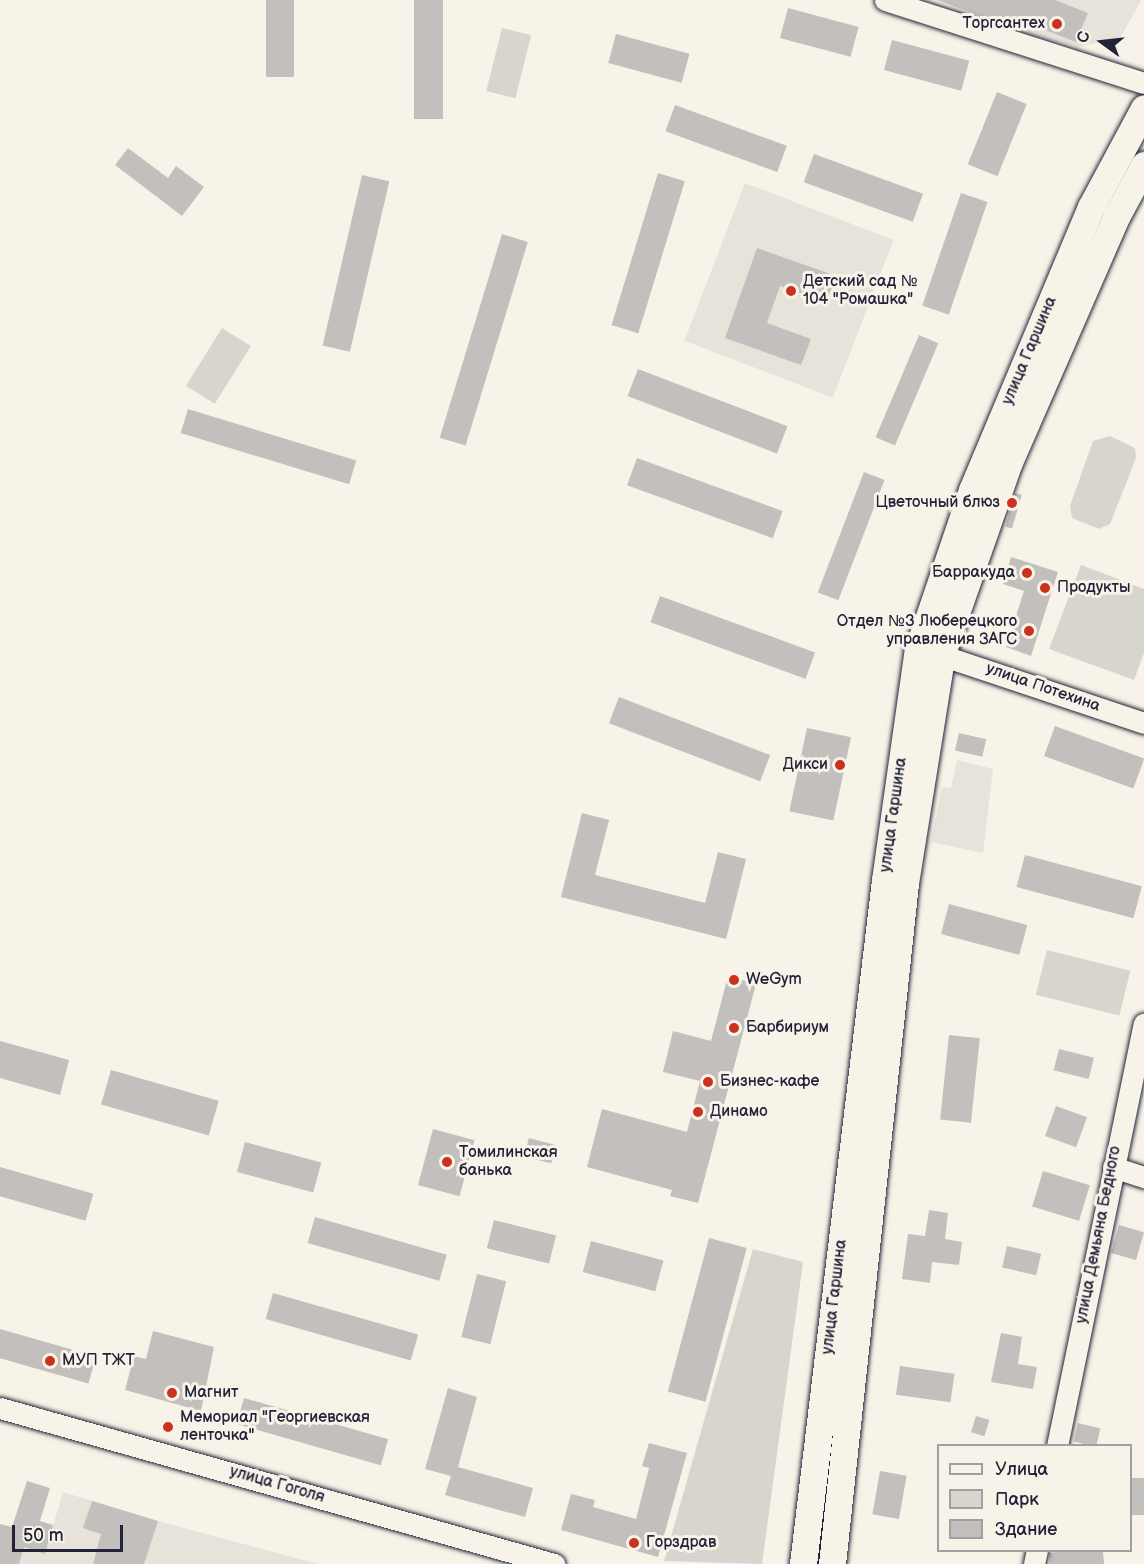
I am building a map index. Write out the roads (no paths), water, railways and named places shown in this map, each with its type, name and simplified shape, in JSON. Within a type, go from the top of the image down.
[{"type":"main road","name":"улица Гаршина","points":[[803,1564],[885,880],[930,651],[981,469],[1091,207],[1144,108]]},
{"type":"main road","name":"улица Гаршина","points":[[832,1564],[930,651],[1009,462],[1117,215],[1144,165]]},
{"type":"street","points":[[885,0],[1144,82]]},
{"type":"street","name":"улица Потехина","points":[[930,651],[1144,723]]},
{"type":"street","name":"улица Демьяна Бедного","points":[[1058,1444],[1113,1167],[1144,1024]]},
{"type":"street","points":[[1113,1167],[1144,1177]]},
{"type":"street","name":"улица Гоголя","points":[[0,1408],[554,1564]]},
{"type":"place","name":"Торгсантех","points":[[1057,24]]},
{"type":"place","name":"Детский сад № 104 \"Ромашка\"","points":[[791,291]]},
{"type":"place","name":"Цветочный блюз","points":[[1012,503]]},
{"type":"place","name":"Барракуда","points":[[1027,573]]},
{"type":"place","name":"Продукты","points":[[1045,588]]},
{"type":"place","name":"Отдел №3 Люберецкого управления ЗАГС","points":[[1029,631]]},
{"type":"place","name":"Дикси","points":[[840,765]]},
{"type":"place","name":"WeGym","points":[[734,980]]},
{"type":"place","name":"Барбириум","points":[[734,1028]]},
{"type":"place","name":"Бизнес-кафе","points":[[708,1082]]},
{"type":"place","name":"Динамо","points":[[698,1112]]},
{"type":"place","name":"Томилинская банька","points":[[447,1162]]},
{"type":"place","name":"МУП ТЖТ","points":[[50,1361]]},
{"type":"place","name":"Магнит","points":[[172,1393]]},
{"type":"place","name":"Мемориал \"Георгиевская ленточка\"","points":[[168,1427]]},
{"type":"place","name":"Горздрав","points":[[634,1543]]}]
